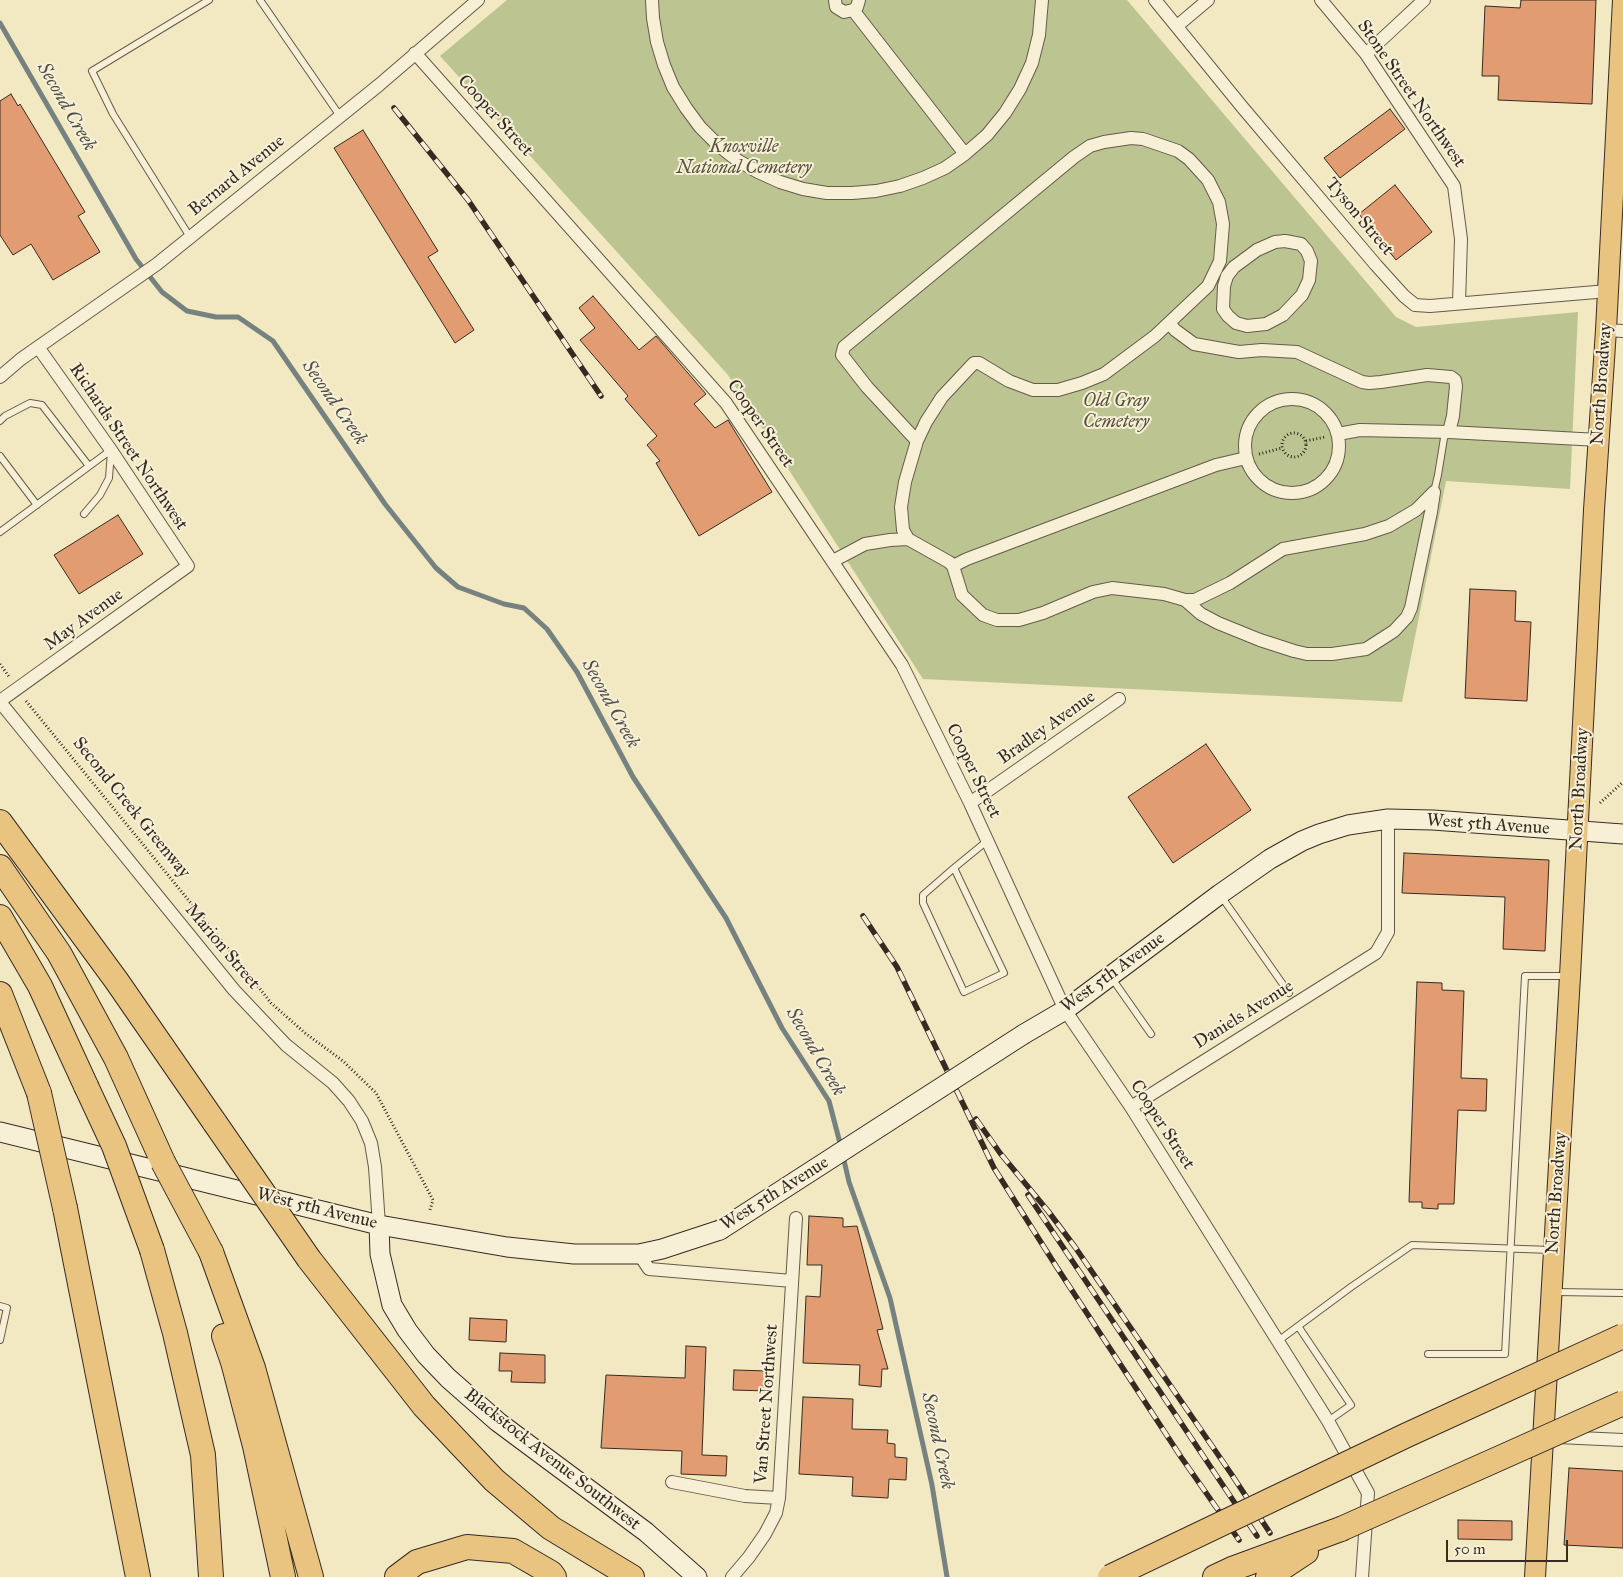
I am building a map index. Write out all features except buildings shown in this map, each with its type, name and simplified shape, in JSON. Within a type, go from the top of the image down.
[{"type":"highway","points":[[0,822],[116,980],[309,1259],[424,1406],[494,1480],[551,1528],[632,1577]]},
{"type":"highway","points":[[0,867],[59,953],[116,1058],[203,1252],[253,1368],[311,1577]]},
{"type":"highway","points":[[0,917],[40,986],[114,1146],[152,1250],[175,1333],[203,1455],[211,1577]]},
{"type":"highway","points":[[0,994],[39,1093],[65,1208],[138,1577]]},
{"type":"highway","points":[[203,1252],[255,1446],[283,1577]]},
{"type":"highway","points":[[1110,1577],[1407,1435],[1623,1336]]},
{"type":"highway","points":[[1215,1577],[1341,1529],[1623,1403]]},
{"type":"highway","points":[[1268,1577],[1341,1529]]},
{"type":"highway","points":[[130,1537],[144,1577]]},
{"type":"highway","points":[[396,1577],[416,1562],[467,1547],[513,1551],[551,1573],[554,1577]]},
{"type":"main road","name":"North Broadway","points":[[1535,1577],[1599,440],[1615,331],[1608,291],[1622,0]]},
{"type":"street","name":"Bernard Avenue","points":[[3,372],[157,264],[340,116],[478,0]]},
{"type":"street","points":[[652,0],[654,26],[664,65],[673,87],[700,127],[718,145],[737,160],[780,182],[803,189],[827,193],[852,194],[907,184],[945,168],[965,154],[986,135],[1005,113],[1020,89],[1032,63],[1039,35],[1042,0]]},
{"type":"street","points":[[835,0],[836,7],[844,12],[856,5],[965,154]]},
{"type":"street","name":"Tyson Street","points":[[1155,0],[1243,108],[1376,265],[1404,296],[1416,305],[1459,304],[1608,291]]},
{"type":"street","points":[[1177,26],[1208,0]]},
{"type":"street","name":"Stone Street Northwest","points":[[1321,0],[1366,54],[1454,186],[1461,239],[1459,304]]},
{"type":"street","points":[[1366,54],[1424,0]]},
{"type":"street","name":"Cooper Street","points":[[415,53],[726,403],[902,665],[970,803],[1065,1010],[1131,1107],[1278,1341],[1328,1421],[1368,1493],[1362,1577]]},
{"type":"street","points":[[917,441],[867,387],[842,354],[844,348],[1059,169],[1090,146],[1118,139],[1144,139],[1178,151],[1199,168],[1208,180],[1222,212],[1220,260],[1221,274],[1223,298],[1223,309],[1228,316],[1236,323],[1247,326],[1266,324],[1283,315],[1302,295],[1309,280],[1311,261],[1307,251],[1301,244],[1275,242],[1257,250],[1221,274],[1170,324],[1104,374],[1082,383],[1058,390],[1033,390],[1009,381],[974,363],[942,397],[926,422],[917,441],[905,482],[901,507],[903,530],[908,539],[953,566],[962,595],[983,615],[997,620],[1019,620],[1032,617],[1093,592],[1112,588],[1164,594],[1185,600],[1195,600],[1220,589],[1284,549],[1365,534],[1389,526],[1416,510],[1434,492]]},
{"type":"street","points":[[1170,324],[1180,335],[1194,344],[1239,352],[1250,350],[1297,352],[1362,382],[1381,382],[1427,375],[1451,377],[1455,380],[1456,386],[1453,416],[1449,432]]},
{"type":"street","name":"Richards Street Northwest","points":[[38,348],[111,450],[188,566]]},
{"type":"street","points":[[1295,400],[1309,403],[1322,410],[1332,421],[1338,434],[1339,449],[1336,463],[1328,476],[1318,486],[1304,492],[1289,493],[1275,490],[1262,483],[1252,472],[1246,458],[1245,444],[1248,429],[1256,417],[1267,407],[1280,401],[1295,400]]},
{"type":"street","points":[[1338,434],[1360,430],[1449,432],[1599,440]]},
{"type":"street","points":[[953,566],[1216,464],[1246,458]]},
{"type":"street","points":[[1185,600],[1201,614],[1218,623],[1260,640],[1289,649],[1319,655],[1344,654],[1366,649],[1394,631],[1407,617],[1411,608],[1434,492]]},
{"type":"street","points":[[833,562],[865,544],[908,539]]},
{"type":"street","name":"May Avenue","points":[[0,701],[188,566]]},
{"type":"street","name":"Bradley Avenue","points":[[970,803],[1119,699]]},
{"type":"street","name":"Marion Street","points":[[0,701],[234,990],[286,1045],[333,1083],[349,1101],[362,1122],[371,1143],[375,1167],[379,1225]]},
{"type":"street","name":"West 5th Avenue","points":[[0,1132],[379,1225],[507,1247],[598,1255],[639,1254],[662,1249],[720,1230],[1024,1034],[1065,1010],[1220,894],[1270,859],[1302,841],[1348,825],[1388,819],[1433,820],[1623,834]]},
{"type":"street","name":"Daniels Avenue","points":[[1131,1107],[1376,952],[1388,932],[1388,819]]},
{"type":"street","name":"Van Street Northwest","points":[[732,1577],[765,1534],[776,1513],[779,1498],[796,1218]]},
{"type":"street","name":"Blackstock Avenue Southwest","points":[[379,1225],[380,1254],[386,1287],[392,1305],[407,1330],[426,1355],[448,1378],[498,1422],[646,1532],[697,1577]]},
{"type":"street","points":[[639,1254],[649,1269],[792,1281]]},
{"type":"street","points":[[1543,1437],[1623,1440]]},
{"type":"street","points":[[672,1482],[746,1496],[779,1498]]},
{"type":"lane","points":[[190,237],[112,114],[92,71],[208,0]]},
{"type":"lane","points":[[260,0],[340,116]]},
{"type":"lane","points":[[0,421],[5,416],[30,403],[42,405],[89,466]]},
{"type":"lane","points":[[1434,492],[1444,438],[1449,432]]},
{"type":"lane","points":[[0,532],[111,450]]},
{"type":"lane","points":[[84,514],[100,495],[109,478],[111,450]]},
{"type":"lane","points":[[0,456],[37,505]]},
{"type":"lane","points":[[954,868],[1004,974],[964,992],[923,903],[923,896],[954,868],[987,841]]},
{"type":"lane","points":[[1220,894],[1289,993]]},
{"type":"lane","points":[[1110,976],[1152,1034]]},
{"type":"lane","points":[[1428,1354],[1505,1354],[1512,1248],[1524,976],[1570,976]]},
{"type":"lane","points":[[1278,1341],[1412,1245],[1553,1250]]},
{"type":"lane","points":[[1551,1292],[1623,1293]]},
{"type":"lane","points":[[0,1306],[7,1308],[0,1340]]},
{"type":"lane","points":[[1298,1326],[1351,1405],[1328,1421]]},
{"type":"path","points":[[1296,433],[1306,441],[1304,453],[1297,458],[1286,455],[1282,448],[1283,440],[1288,434],[1296,433]]},
{"type":"path","points":[[1306,441],[1338,434]]},
{"type":"path","points":[[1246,458],[1282,448]]},
{"type":"path","points":[[0,664],[12,680]]},
{"type":"path","name":"Second Creek Greenway","points":[[26,701],[271,1003],[305,1034],[344,1061],[376,1093],[433,1200],[430,1210]]},
{"type":"path","points":[[1600,803],[1623,782]]},
{"type":"green space","name":"Old Gray Cemetery","points":[[507,0],[1127,0],[1396,317],[1416,327],[1578,312],[1570,489],[1446,481],[1402,702],[923,679],[728,375],[440,56]]},
{"type":"waterway","name":"Second Creek","points":[[0,23],[136,259],[162,292],[187,311],[216,317],[238,317],[273,341],[385,504],[436,568],[458,587],[504,604],[524,608],[547,629],[577,672],[633,777],[726,918],[782,1028],[829,1101],[841,1147]]},
{"type":"waterway","name":"Second Creek","points":[[843,1156],[849,1182],[890,1298],[932,1485],[947,1577]]},
{"type":"railway","points":[[394,108],[468,200],[601,396]]},
{"type":"railway","points":[[863,916],[897,967],[994,1168],[1181,1457],[1239,1540]]},
{"type":"railway","points":[[976,1119],[1000,1153],[1075,1247],[1270,1533]]},
{"type":"railway","points":[[1028,1195],[1257,1536]]},
{"type":"park label","name":"Knoxville National Cemetery","points":[[744,158]]}]
